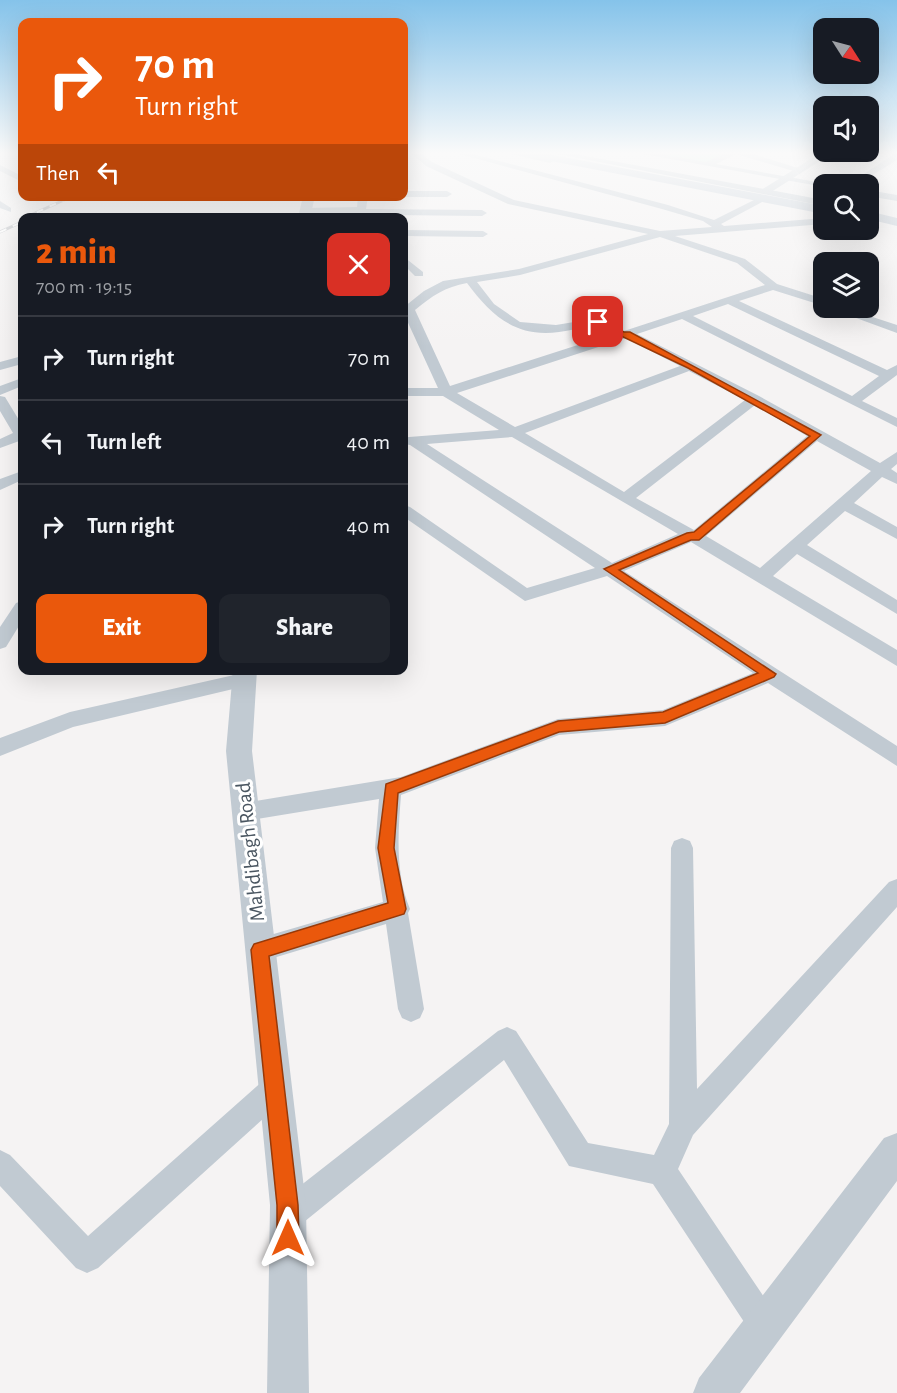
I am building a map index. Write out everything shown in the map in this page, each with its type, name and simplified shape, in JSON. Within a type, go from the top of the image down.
[{"type":"main road","points":[[879,220],[897,224]]},
{"type":"street","points":[[590,217],[660,234],[741,261],[773,286],[813,299]]},
{"type":"street","points":[[699,217],[717,226]]},
{"type":"street","points":[[717,226],[731,217]]},
{"type":"street","points":[[408,308],[428,292],[447,282],[520,272],[660,234],[717,226],[813,222]]},
{"type":"street","points":[[408,233],[483,234]]},
{"type":"street","points":[[408,264],[419,274]]},
{"type":"street","points":[[469,279],[490,306],[517,325],[556,329],[598,322],[754,399],[897,479]]},
{"type":"street","points":[[408,392],[446,392],[773,286]]},
{"type":"street","points":[[730,301],[892,372],[853,402]]},
{"type":"street","points":[[408,314],[446,392],[625,499],[693,536],[897,659]]},
{"type":"street","points":[[685,316],[897,423]]},
{"type":"street","points":[[865,318],[897,329]]},
{"type":"street","points":[[0,366],[18,361]]},
{"type":"street","points":[[408,442],[513,433],[691,366]]},
{"type":"street","points":[[0,391],[18,384]]},
{"type":"street","points":[[625,499],[754,399]]},
{"type":"street","points":[[0,400],[18,429]]},
{"type":"street","points":[[408,513],[525,595],[610,569],[693,536],[816,435]]},
{"type":"street","points":[[0,444],[18,437]]},
{"type":"street","points":[[408,442],[610,569],[897,757]]},
{"type":"street","points":[[761,577],[897,456]]},
{"type":"street","points":[[0,485],[18,478]]},
{"type":"street","points":[[843,503],[897,534]]},
{"type":"street","points":[[796,546],[897,608]]},
{"type":"street","points":[[0,642],[18,613]]},
{"type":"street","points":[[245,811],[402,786],[558,727],[665,718],[770,674]]},
{"type":"street","points":[[0,747],[70,720],[244,675]]},
{"type":"street","name":"Mahdibagh Road","points":[[244,675],[239,751],[288,1215],[288,1393]]},
{"type":"street","points":[[391,788],[386,848],[398,909],[404,975],[411,1009]]},
{"type":"street","points":[[681,848],[683,1125]]},
{"type":"street","points":[[662,1171],[683,1125],[897,890]]},
{"type":"street","points":[[260,950],[398,909]]},
{"type":"street","points":[[288,1215],[507,1040],[579,1156],[662,1171],[765,1326]]},
{"type":"street","points":[[0,1165],[87,1257],[275,1089]]},
{"type":"street","points":[[714,1393],[897,1150]]},
{"type":"railway","points":[[0,232],[18,224]]},
{"type":"route","points":[[288,1238],[288,1205],[260,950],[398,909],[386,848],[391,788],[402,786],[558,727],[665,718],[770,674],[610,569],[691,535],[695,537],[816,435],[691,366],[598,322]]}]
